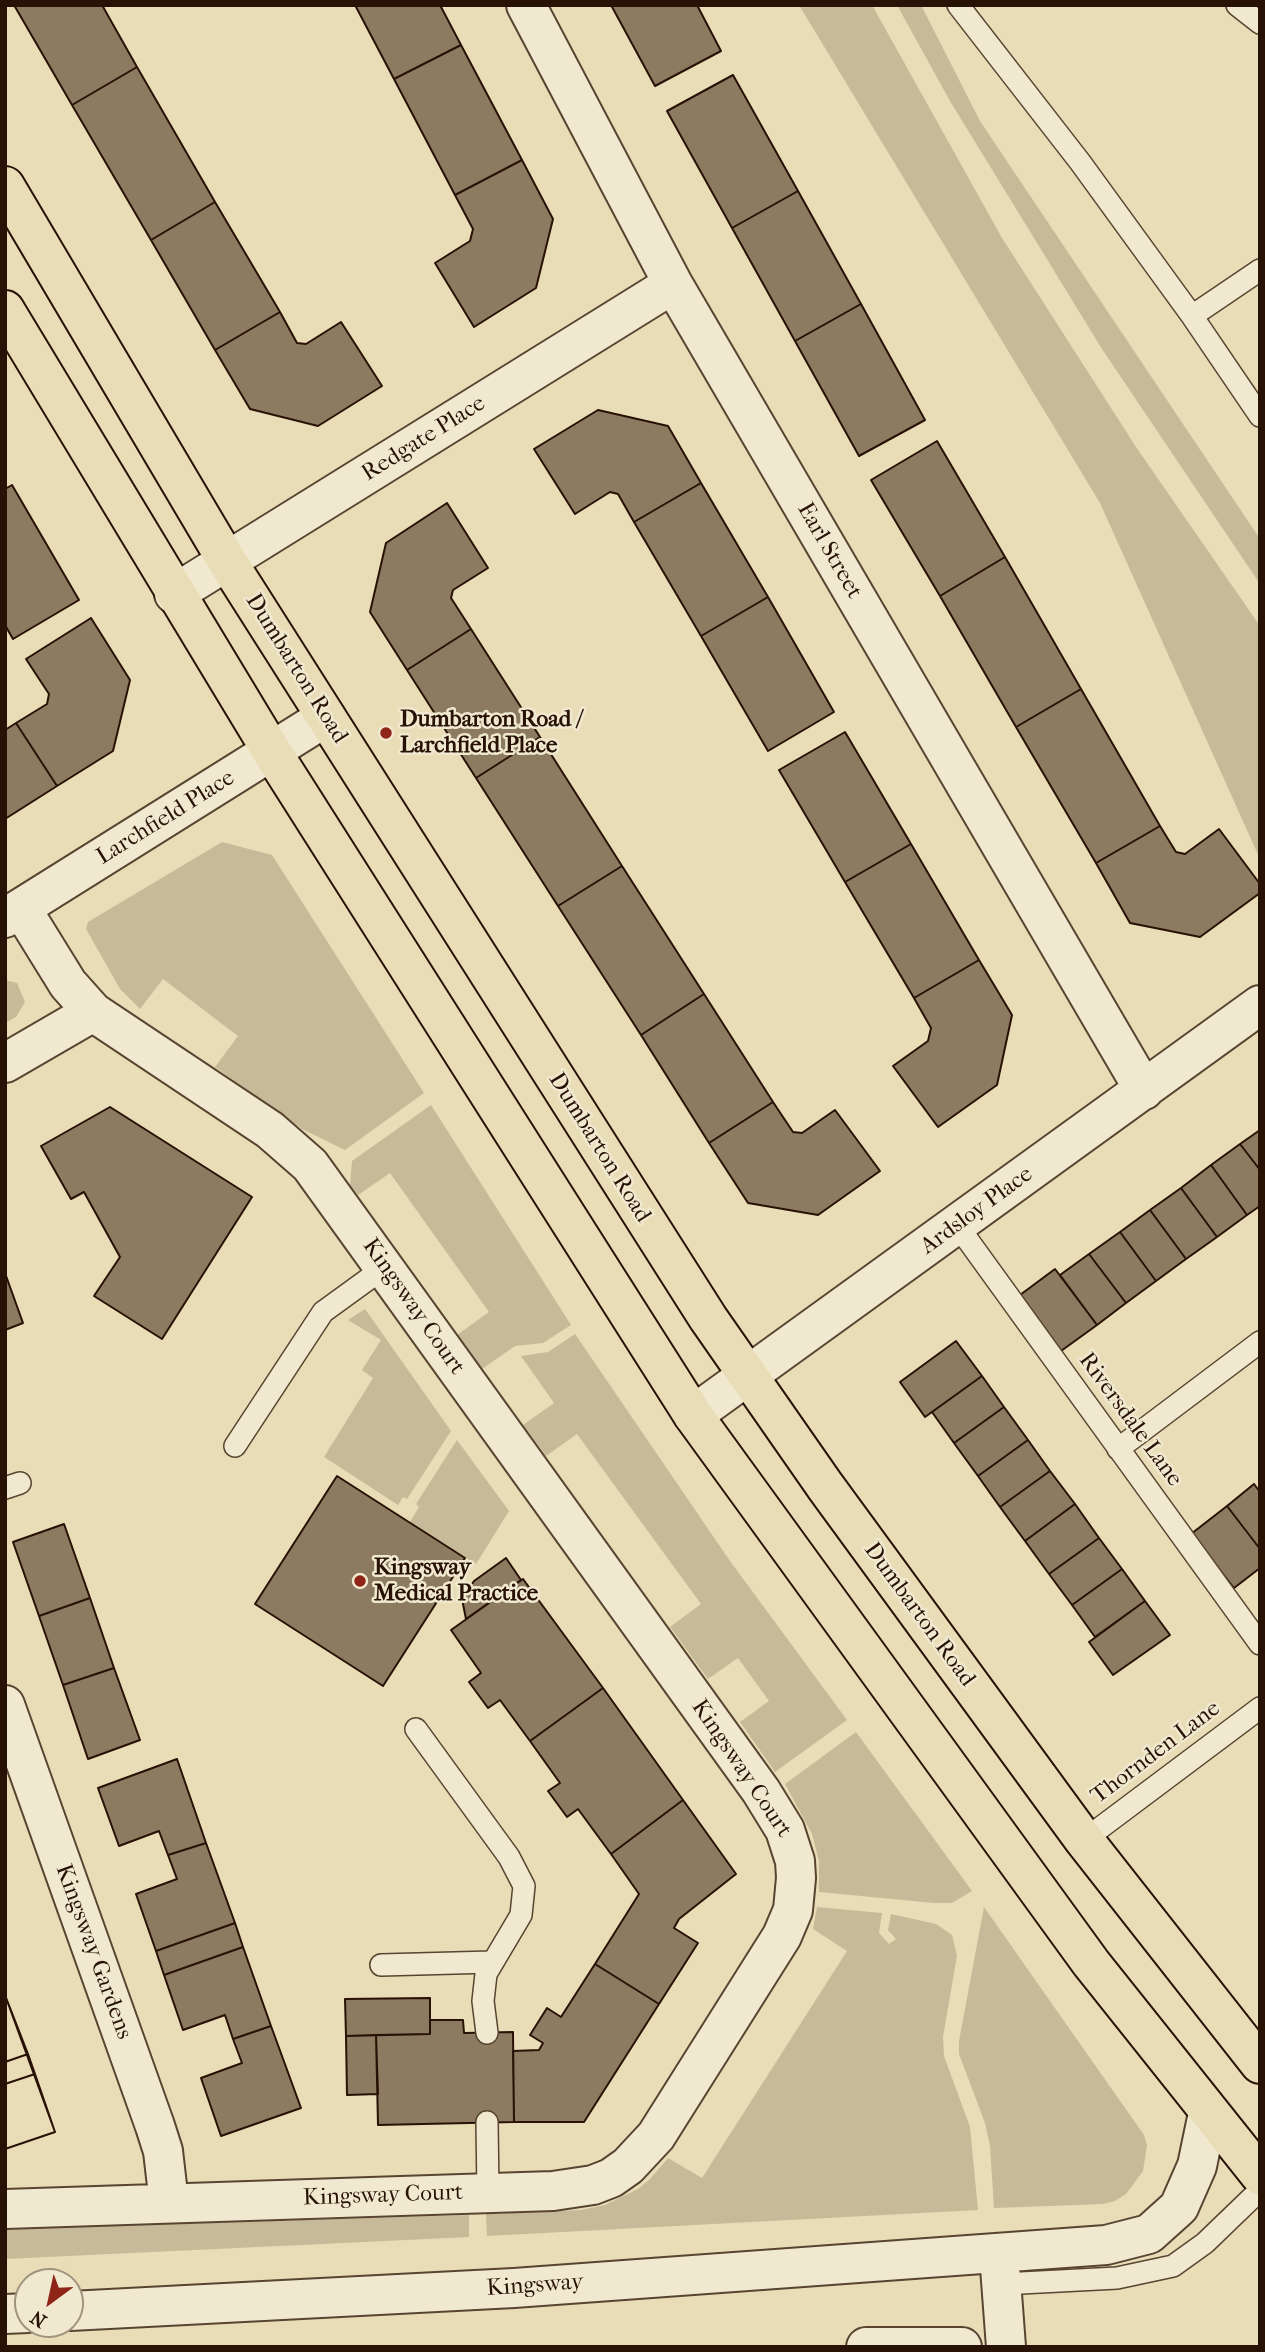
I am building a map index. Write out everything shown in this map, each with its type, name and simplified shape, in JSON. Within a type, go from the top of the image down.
[{"type":"main road","name":"Dumbarton Road","points":[[5,186],[227,561],[648,1226],[747,1376],[1084,1840],[1260,2064]]},
{"type":"main road","points":[[5,310],[174,594],[272,752],[693,1415],[1091,1963],[1260,2175]]},
{"type":"street","name":"Earl Street","points":[[526,5],[673,284],[1144,1090]]},
{"type":"street","name":"Redgate Place","points":[[174,594],[673,284]]},
{"type":"street","name":"Larchfield Place","points":[[13,913],[327,717]]},
{"type":"street","name":"Kingsway Court","points":[[5,2209],[553,2192],[593,2185],[611,2178],[643,2152],[782,1936],[793,1910],[795,1861],[786,1830],[761,1791],[318,1175],[292,1147],[93,1012],[13,913]]},
{"type":"street","name":"Ardsloy Place","points":[[693,1415],[1260,1005]]},
{"type":"street","points":[[5,1063],[93,1012]]},
{"type":"street","name":"Kingsway Gardens","points":[[5,1705],[155,2126],[165,2162],[169,2203]]},
{"type":"street","name":"Kingsway","points":[[84,2310],[514,2288],[1001,2269],[1149,2234],[1179,2207],[1190,2187],[1209,2113]]},
{"type":"street","points":[[1001,2269],[1006,2347]]},
{"type":"street","points":[[866,2347],[962,2347]]},
{"type":"lane","points":[[958,5],[1080,162],[1192,316],[1260,416]]},
{"type":"lane","points":[[1237,5],[1259,20]]},
{"type":"lane","points":[[1192,316],[1260,270]]},
{"type":"lane","name":"Riversdale Lane","points":[[957,1226],[1260,1644]]},
{"type":"lane","points":[[235,1446],[323,1312],[385,1267]]},
{"type":"lane","points":[[1118,1449],[1260,1342]]},
{"type":"lane","name":"Thornden Lane","points":[[1084,1840],[1260,1708]]},
{"type":"lane","points":[[416,1728],[509,1857],[524,1886],[521,1915],[492,1962],[483,1988],[487,2033]]},
{"type":"lane","points":[[381,1965],[492,1962]]},
{"type":"lane","points":[[487,2122],[488,2193]]},
{"type":"lane","points":[[1001,2269],[1117,2278],[1173,2266],[1205,2243],[1260,2190]]},
{"type":"shaded area","points":[[799,5],[872,5],[1002,238],[1136,447],[1260,626],[1260,859],[1100,503]]},
{"type":"shaded area","points":[[897,5],[921,5],[980,121],[1260,539],[1260,584],[1102,349],[950,101]]},
{"type":"shaded area","points":[[222,842],[272,855],[424,1093],[345,1150],[302,1129],[215,1067],[238,1036],[163,979],[140,1009],[120,989],[86,929],[88,922]]},
{"type":"shaded area","points":[[5,980],[17,983],[25,1002],[16,1017],[5,1023]]},
{"type":"shaded area","points":[[431,1105],[571,1325],[543,1343],[515,1346],[482,1369],[457,1335],[489,1312],[390,1173],[358,1195],[350,1185],[352,1161]]},
{"type":"shaded area","points":[[365,1309],[451,1431],[407,1499],[403,1497],[398,1505],[324,1457],[373,1378],[362,1370],[381,1340],[348,1320]]},
{"type":"shaded area","points":[[575,1334],[730,1561],[847,1720],[775,1772],[740,1722],[769,1701],[738,1658],[708,1679],[670,1627],[701,1604],[577,1434],[546,1456],[523,1425],[554,1403],[521,1356],[548,1352]]},
{"type":"shaded area","points":[[457,1440],[509,1511],[476,1564],[410,1522],[419,1507],[416,1504]]},
{"type":"shaded area","points":[[856,1732],[972,1891],[952,1903],[819,1892],[819,1861],[812,1834],[785,1784]]},
{"type":"shaded area","points":[[817,1907],[882,1913],[879,1933],[889,1944],[896,1939],[888,1930],[891,1914],[936,1924],[952,1935],[957,1956],[943,2037],[944,2056],[970,2127],[978,2210],[487,2236],[486,2214],[581,2210],[605,2205],[638,2189],[668,2158],[702,2178],[847,1951],[813,1929]]},
{"type":"shaded area","points":[[984,1907],[1144,2135],[1147,2145],[1143,2171],[1126,2194],[1115,2201],[1103,2204],[994,2208],[990,2146],[985,2123],[959,2054],[959,2041]]},
{"type":"shaded area","points":[[469,2215],[469,2237],[5,2259],[5,2229]]},
{"type":"building","points":[[14,5],[102,5],[137,67],[72,105]]},
{"type":"building","points":[[355,5],[440,5],[461,45],[394,79]]},
{"type":"building","points":[[611,5],[697,5],[721,51],[655,86]]},
{"type":"building","points":[[461,45],[522,160],[455,195],[394,79]]},
{"type":"building","points":[[137,67],[215,202],[151,240],[72,105]]},
{"type":"building","points":[[733,75],[798,191],[732,228],[667,111]]},
{"type":"building","points":[[522,160],[553,219],[536,288],[474,327],[435,263],[470,241],[473,229],[455,195]]},
{"type":"building","points":[[798,191],[861,304],[795,341],[732,228]]},
{"type":"building","points":[[215,202],[280,312],[215,350],[151,240]]},
{"type":"building","points":[[861,304],[925,420],[859,456],[795,341]]},
{"type":"building","points":[[280,312],[297,343],[306,344],[341,322],[382,386],[318,426],[250,409],[215,350]]},
{"type":"building","points":[[598,410],[668,426],[701,483],[634,522],[618,494],[610,492],[575,514],[534,449]]},
{"type":"building","points":[[937,441],[1005,557],[940,596],[871,480]]},
{"type":"building","points":[[701,483],[768,597],[701,636],[634,522]]},
{"type":"building","points":[[12,485],[79,600],[13,639],[5,625],[5,489]]},
{"type":"building","points":[[447,503],[488,568],[453,590],[451,598],[471,629],[407,670],[370,612],[386,543]]},
{"type":"building","points":[[1005,557],[1081,689],[1016,727],[940,596]]},
{"type":"building","points":[[768,597],[834,712],[768,751],[701,636]]},
{"type":"building","points":[[91,618],[130,680],[113,751],[57,786],[16,723],[47,704],[49,694],[26,659]]},
{"type":"building","points":[[471,629],[540,737],[476,778],[407,670]]},
{"type":"building","points":[[1081,689],[1160,826],[1096,863],[1016,727]]},
{"type":"building","points":[[16,723],[57,786],[5,819],[5,730]]},
{"type":"building","points":[[845,732],[911,844],[845,882],[779,770]]},
{"type":"building","points":[[540,737],[622,866],[558,906],[476,778]]},
{"type":"building","points":[[1160,826],[1176,852],[1185,854],[1219,829],[1260,884],[1260,893],[1200,937],[1130,923],[1096,863]]},
{"type":"building","points":[[911,844],[979,960],[914,998],[845,882]]},
{"type":"building","points":[[622,866],[704,994],[641,1035],[558,906]]},
{"type":"building","points":[[979,960],[1012,1015],[997,1085],[938,1127],[893,1066],[928,1041],[931,1028],[914,998]]},
{"type":"building","points":[[704,994],[773,1102],[709,1143],[641,1035]]},
{"type":"building","points":[[773,1102],[793,1132],[802,1133],[835,1110],[880,1171],[818,1215],[748,1203],[709,1143]]},
{"type":"building","points":[[110,1107],[252,1197],[162,1339],[94,1296],[120,1257],[84,1192],[71,1199],[41,1146]]},
{"type":"building","points":[[1260,1130],[1260,1170],[1240,1144]]},
{"type":"building","points":[[1240,1144],[1260,1170],[1260,1206],[1247,1215],[1211,1165]]},
{"type":"building","points":[[1211,1165],[1247,1215],[1217,1237],[1181,1188]]},
{"type":"building","points":[[1181,1188],[1217,1237],[1186,1259],[1150,1210]]},
{"type":"building","points":[[1150,1210],[1186,1259],[1156,1281],[1120,1232]]},
{"type":"building","points":[[1120,1232],[1156,1281],[1126,1303],[1089,1254]]},
{"type":"building","points":[[1089,1254],[1126,1303],[1097,1325],[1060,1275]]},
{"type":"building","points":[[1055,1269],[1097,1325],[1061,1351],[1020,1295]]},
{"type":"building","points":[[5,1273],[23,1323],[5,1330]]},
{"type":"building","points":[[956,1341],[982,1376],[925,1417],[900,1382]]},
{"type":"building","points":[[982,1376],[1004,1407],[954,1443],[932,1412]]},
{"type":"building","points":[[1004,1407],[1028,1440],[978,1476],[954,1443]]},
{"type":"building","points":[[1028,1440],[1050,1471],[1000,1507],[978,1476]]},
{"type":"building","points":[[1050,1471],[1075,1504],[1025,1541],[1000,1507]]},
{"type":"building","name":"Kingsway Medical Practice","points":[[337,1476],[465,1558],[383,1686],[255,1604]]},
{"type":"building","points":[[1254,1484],[1260,1492],[1260,1549],[1227,1506]]},
{"type":"building","points":[[1075,1504],[1099,1538],[1049,1574],[1025,1541]]},
{"type":"building","points":[[1227,1506],[1260,1549],[1260,1568],[1234,1588],[1191,1534]]},
{"type":"building","points":[[64,1524],[90,1598],[39,1616],[13,1542]]},
{"type":"building","points":[[1099,1538],[1122,1569],[1072,1605],[1049,1574]]},
{"type":"building","points":[[506,1558],[521,1580],[466,1619],[462,1599],[474,1581]]},
{"type":"building","points":[[1122,1569],[1145,1601],[1095,1637],[1072,1605]]},
{"type":"building","points":[[523,1579],[603,1688],[530,1741],[500,1700],[488,1708],[469,1682],[481,1673],[451,1630]]},
{"type":"building","points":[[90,1598],[114,1668],[63,1685],[39,1616]]},
{"type":"building","points":[[1145,1601],[1170,1635],[1113,1675],[1089,1642]]},
{"type":"building","points":[[114,1668],[140,1740],[88,1759],[63,1685]]},
{"type":"building","points":[[603,1688],[683,1800],[611,1854],[578,1809],[567,1817],[548,1791],[560,1783],[530,1741]]},
{"type":"building","points":[[177,1759],[206,1843],[168,1855],[159,1831],[119,1846],[98,1788]]},
{"type":"building","points":[[683,1800],[736,1874],[679,1919],[674,1928],[698,1943],[659,2004],[595,1964],[639,1894],[611,1854]]},
{"type":"building","points":[[206,1843],[235,1923],[156,1951],[136,1894],[177,1879],[168,1855]]},
{"type":"building","points":[[235,1923],[243,1947],[164,1975],[156,1951]]},
{"type":"building","points":[[243,1947],[271,2026],[233,2039],[225,2015],[183,2030],[164,1975]]},
{"type":"building","points":[[595,1964],[659,2004],[584,2122],[514,2122],[513,2051],[539,2050],[543,2043],[530,2035],[547,2008],[561,2017]]},
{"type":"building","points":[[5,1995],[28,2054],[5,2062]]},
{"type":"building","points":[[5,1995],[55,2132],[5,2149]]},
{"type":"building","points":[[430,1998],[430,2034],[346,2036],[345,1999]]},
{"type":"building","points":[[430,2020],[463,2020],[464,2033],[513,2032],[514,2122],[378,2125],[376,2035],[430,2034]]},
{"type":"building","points":[[271,2026],[301,2108],[221,2136],[201,2078],[242,2063],[233,2039]]},
{"type":"building","points":[[376,2035],[378,2094],[347,2095],[346,2036]]},
{"type":"building","points":[[28,2054],[35,2074],[5,2084],[5,2062]]},
{"type":"building","points":[[35,2074],[55,2132],[5,2149],[5,2084]]},
{"type":"place","name":"Dumbarton Road / Larchfield Place","points":[[386,733]]},
{"type":"place","name":"Kingsway Medical Practice","points":[[360,1581]]}]
